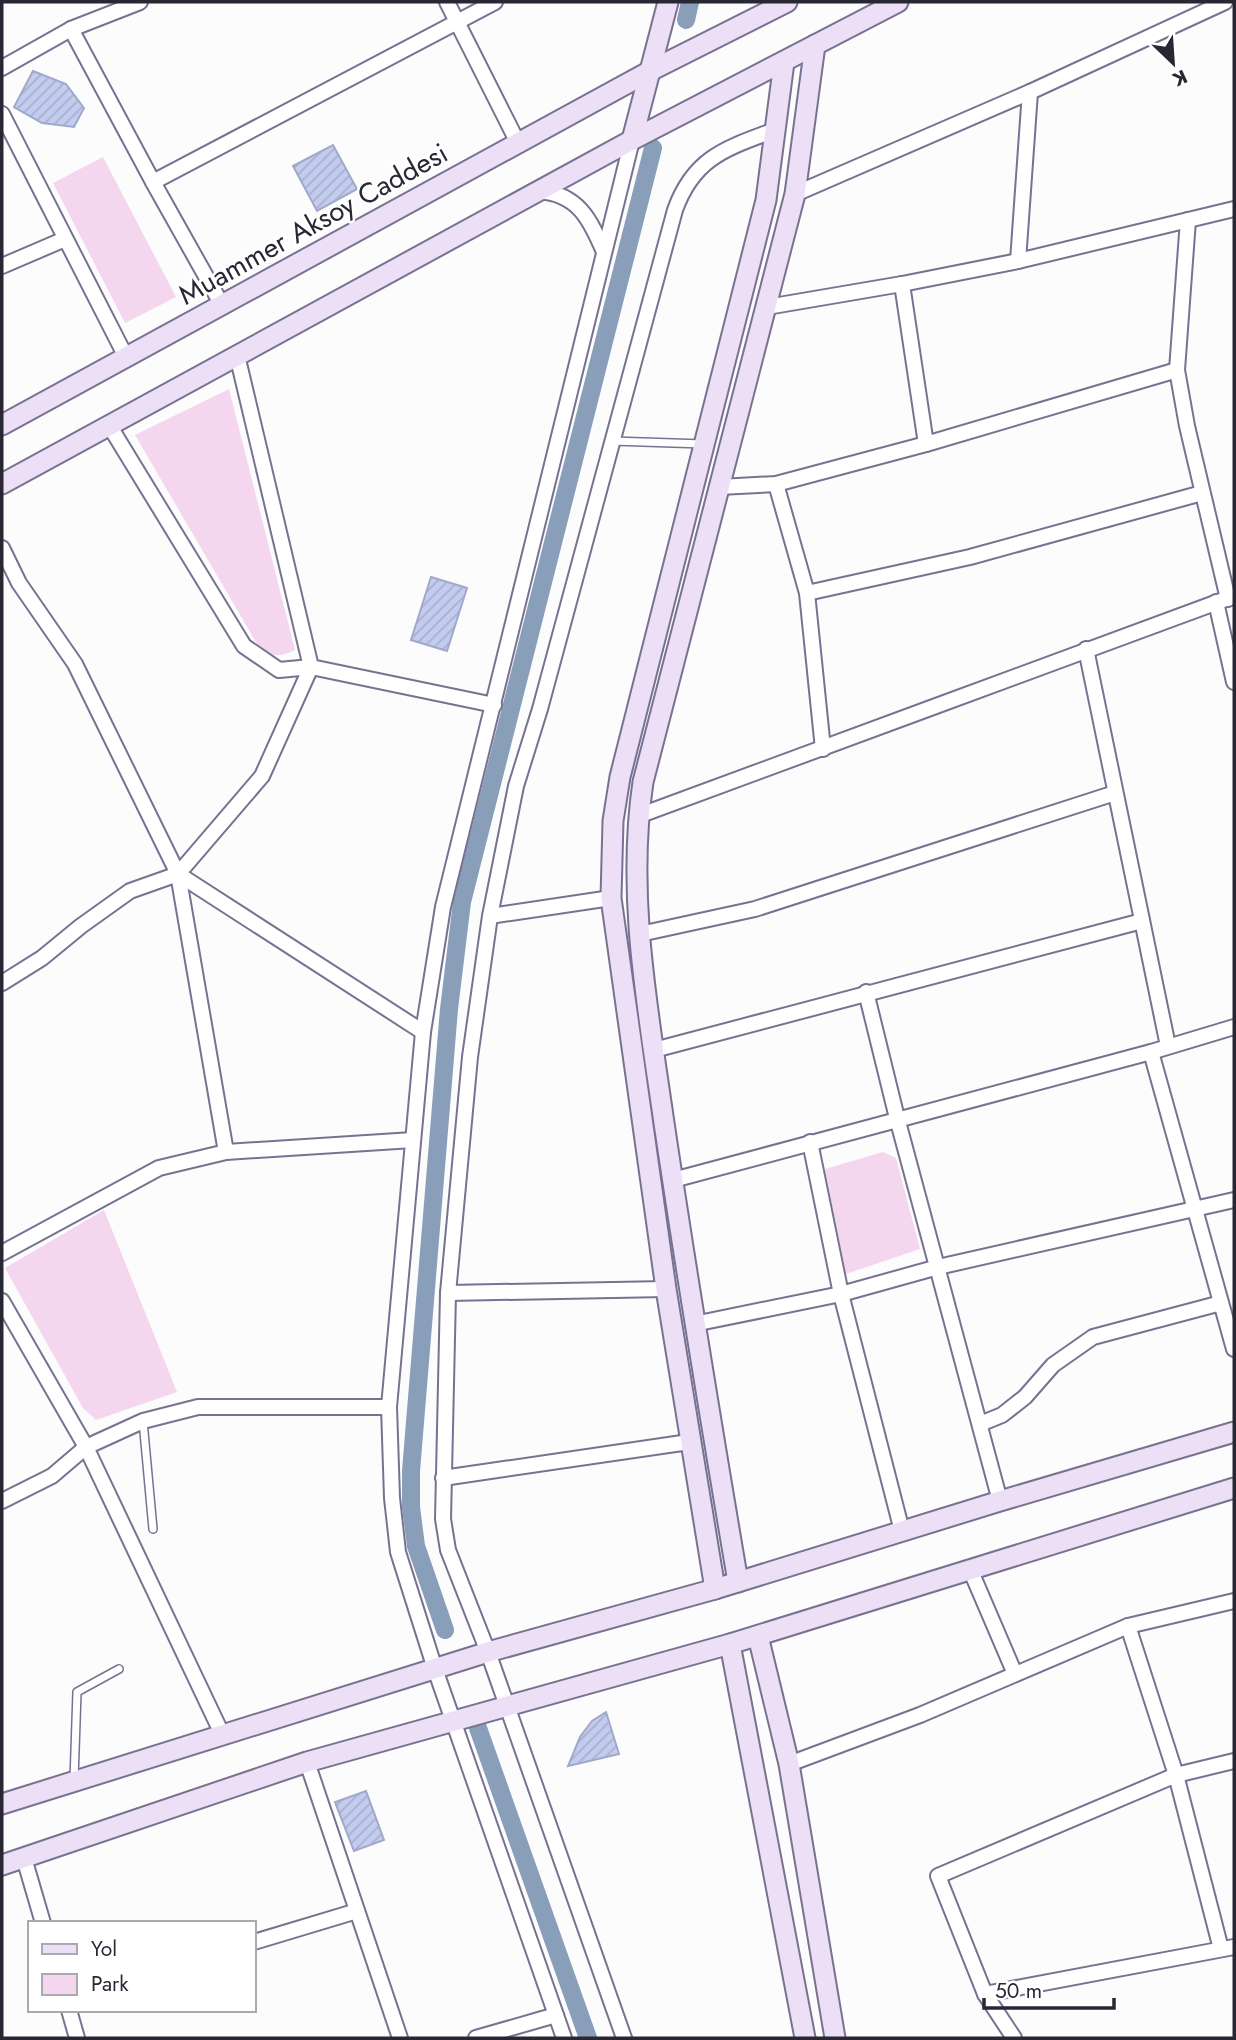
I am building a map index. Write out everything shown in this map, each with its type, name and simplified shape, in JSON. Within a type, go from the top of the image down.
[{"type":"street","points":[[2,68],[71,29],[140,2]]},
{"type":"street","points":[[447,2],[518,143]]},
{"type":"street","points":[[153,182],[495,2]]},
{"type":"street","points":[[564,2038],[435,1669],[398,1552],[392,1498],[389,1407],[424,1032],[443,906],[668,2]]},
{"type":"street","name":"Muammer Aksoy Caddesi","points":[[2,425],[650,71],[787,2]]},
{"type":"street","points":[[2,484],[537,191],[898,2]]},
{"type":"street","points":[[795,194],[1030,92],[1225,2]]},
{"type":"street","points":[[71,29],[222,305]]},
{"type":"street","points":[[738,1582],[694,1324],[654,1050],[635,895],[638,816],[643,782],[795,194],[815,45]]},
{"type":"street","points":[[715,1589],[689,1442],[611,898],[613,821],[620,776],[766,200],[784,62]]},
{"type":"street","points":[[1018,261],[1030,92]]},
{"type":"street","points":[[2,114],[126,357]]},
{"type":"street","points":[[624,2038],[488,1652],[448,1550],[443,1519],[443,1478],[448,1293],[470,1056],[490,916],[516,786],[540,709],[680,196],[695,172],[714,155],[725,148],[775,130]]},
{"type":"street","points":[[537,191],[554,192],[579,207],[604,252]]},
{"type":"street","points":[[767,307],[1018,261],[1234,209]]},
{"type":"street","points":[[1188,220],[1177,370],[1226,599],[1234,682]]},
{"type":"street","points":[[2,266],[65,239]]},
{"type":"street","points":[[902,284],[926,444]]},
{"type":"street","points":[[2,984],[42,958],[130,891],[178,874],[262,776],[311,667],[237,355]]},
{"type":"street","points":[[719,487],[776,484],[926,444],[1177,370]]},
{"type":"street","points":[[109,425],[244,646],[279,670],[311,667],[494,705]]},
{"type":"street","points":[[776,484],[807,593],[823,749]]},
{"type":"street","points":[[807,593],[970,557],[1202,493]]},
{"type":"street","points":[[2,548],[19,583],[75,664],[178,874],[226,1152]]},
{"type":"street","points":[[638,816],[1226,599]]},
{"type":"street","points":[[1086,649],[1168,1046]]},
{"type":"street","points":[[640,934],[755,909],[1115,793]]},
{"type":"street","points":[[178,874],[424,1032]]},
{"type":"street","points":[[490,916],[611,898]]},
{"type":"street","points":[[654,1050],[1142,921]]},
{"type":"street","points":[[866,992],[1000,1501]]},
{"type":"street","points":[[673,1180],[1151,1052],[1234,1027]]},
{"type":"street","points":[[1151,1052],[1221,1303],[1231,1328],[1234,1349]]},
{"type":"street","points":[[2,1253],[159,1168],[226,1152],[413,1140]]},
{"type":"street","points":[[810,1142],[841,1294],[902,1531]]},
{"type":"street","points":[[694,1324],[841,1294],[938,1267],[1234,1200]]},
{"type":"street","points":[[448,1293],[666,1289]]},
{"type":"street","points":[[2,1301],[86,1447],[223,1736]]},
{"type":"street","points":[[980,1424],[1002,1415],[1054,1365],[1093,1337],[1221,1303]]},
{"type":"street","points":[[2,1501],[52,1476],[86,1447],[143,1421],[198,1407],[389,1407]]},
{"type":"street","points":[[2,1804],[488,1652],[715,1589],[1234,1432]]},
{"type":"street","points":[[443,1478],[689,1442]]},
{"type":"street","points":[[2,1865],[307,1762],[758,1636],[1234,1488]]},
{"type":"street","points":[[970,1569],[1015,1674]]},
{"type":"street","points":[[789,1764],[920,1716],[1128,1626],[1234,1601]]},
{"type":"street","points":[[985,1994],[1227,1948],[1128,1626]]},
{"type":"street","points":[[758,1636],[789,1764],[835,2038]]},
{"type":"street","points":[[730,1644],[805,2038]]},
{"type":"street","points":[[1014,2038],[985,1994],[939,1876],[1175,1774],[1234,1761]]},
{"type":"street","points":[[307,1762],[400,2038]]},
{"type":"street","points":[[24,1858],[42,1921]]},
{"type":"street","points":[[256,1941],[358,1911]]},
{"type":"street","points":[[70,2012],[77,2038]]},
{"type":"street","points":[[476,2038],[556,2015]]},
{"type":"lane","points":[[612,441],[704,444]]},
{"type":"lane","points":[[143,1421],[153,1529]]},
{"type":"lane","points":[[74,1782],[77,1692],[119,1669]]},
{"type":"green space","points":[[103,157],[176,297],[125,323],[53,183]]},
{"type":"green space","points":[[229,389],[295,650],[281,655],[273,655],[260,649],[135,435]]},
{"type":"green space","points":[[883,1152],[896,1158],[920,1249],[846,1274],[825,1169]]},
{"type":"green space","points":[[104,1210],[177,1392],[96,1420],[83,1408],[5,1268]]},
{"type":"building","points":[[33,71],[66,84],[84,108],[74,127],[42,123],[14,107]]},
{"type":"building","points":[[333,145],[357,189],[317,211],[293,166]]},
{"type":"building","points":[[431,577],[467,588],[447,651],[411,640]]},
{"type":"building","points":[[606,1712],[619,1754],[568,1766],[580,1737],[592,1721]]},
{"type":"building","points":[[366,1791],[384,1840],[354,1851],[335,1802]]},
{"type":"waterway","points":[[686,20],[690,2]]},
{"type":"waterway","points":[[445,1630],[416,1546],[411,1507],[411,1471],[449,1009],[462,902],[653,148]]},
{"type":"waterway","points":[[478,1728],[588,2038]]}]
